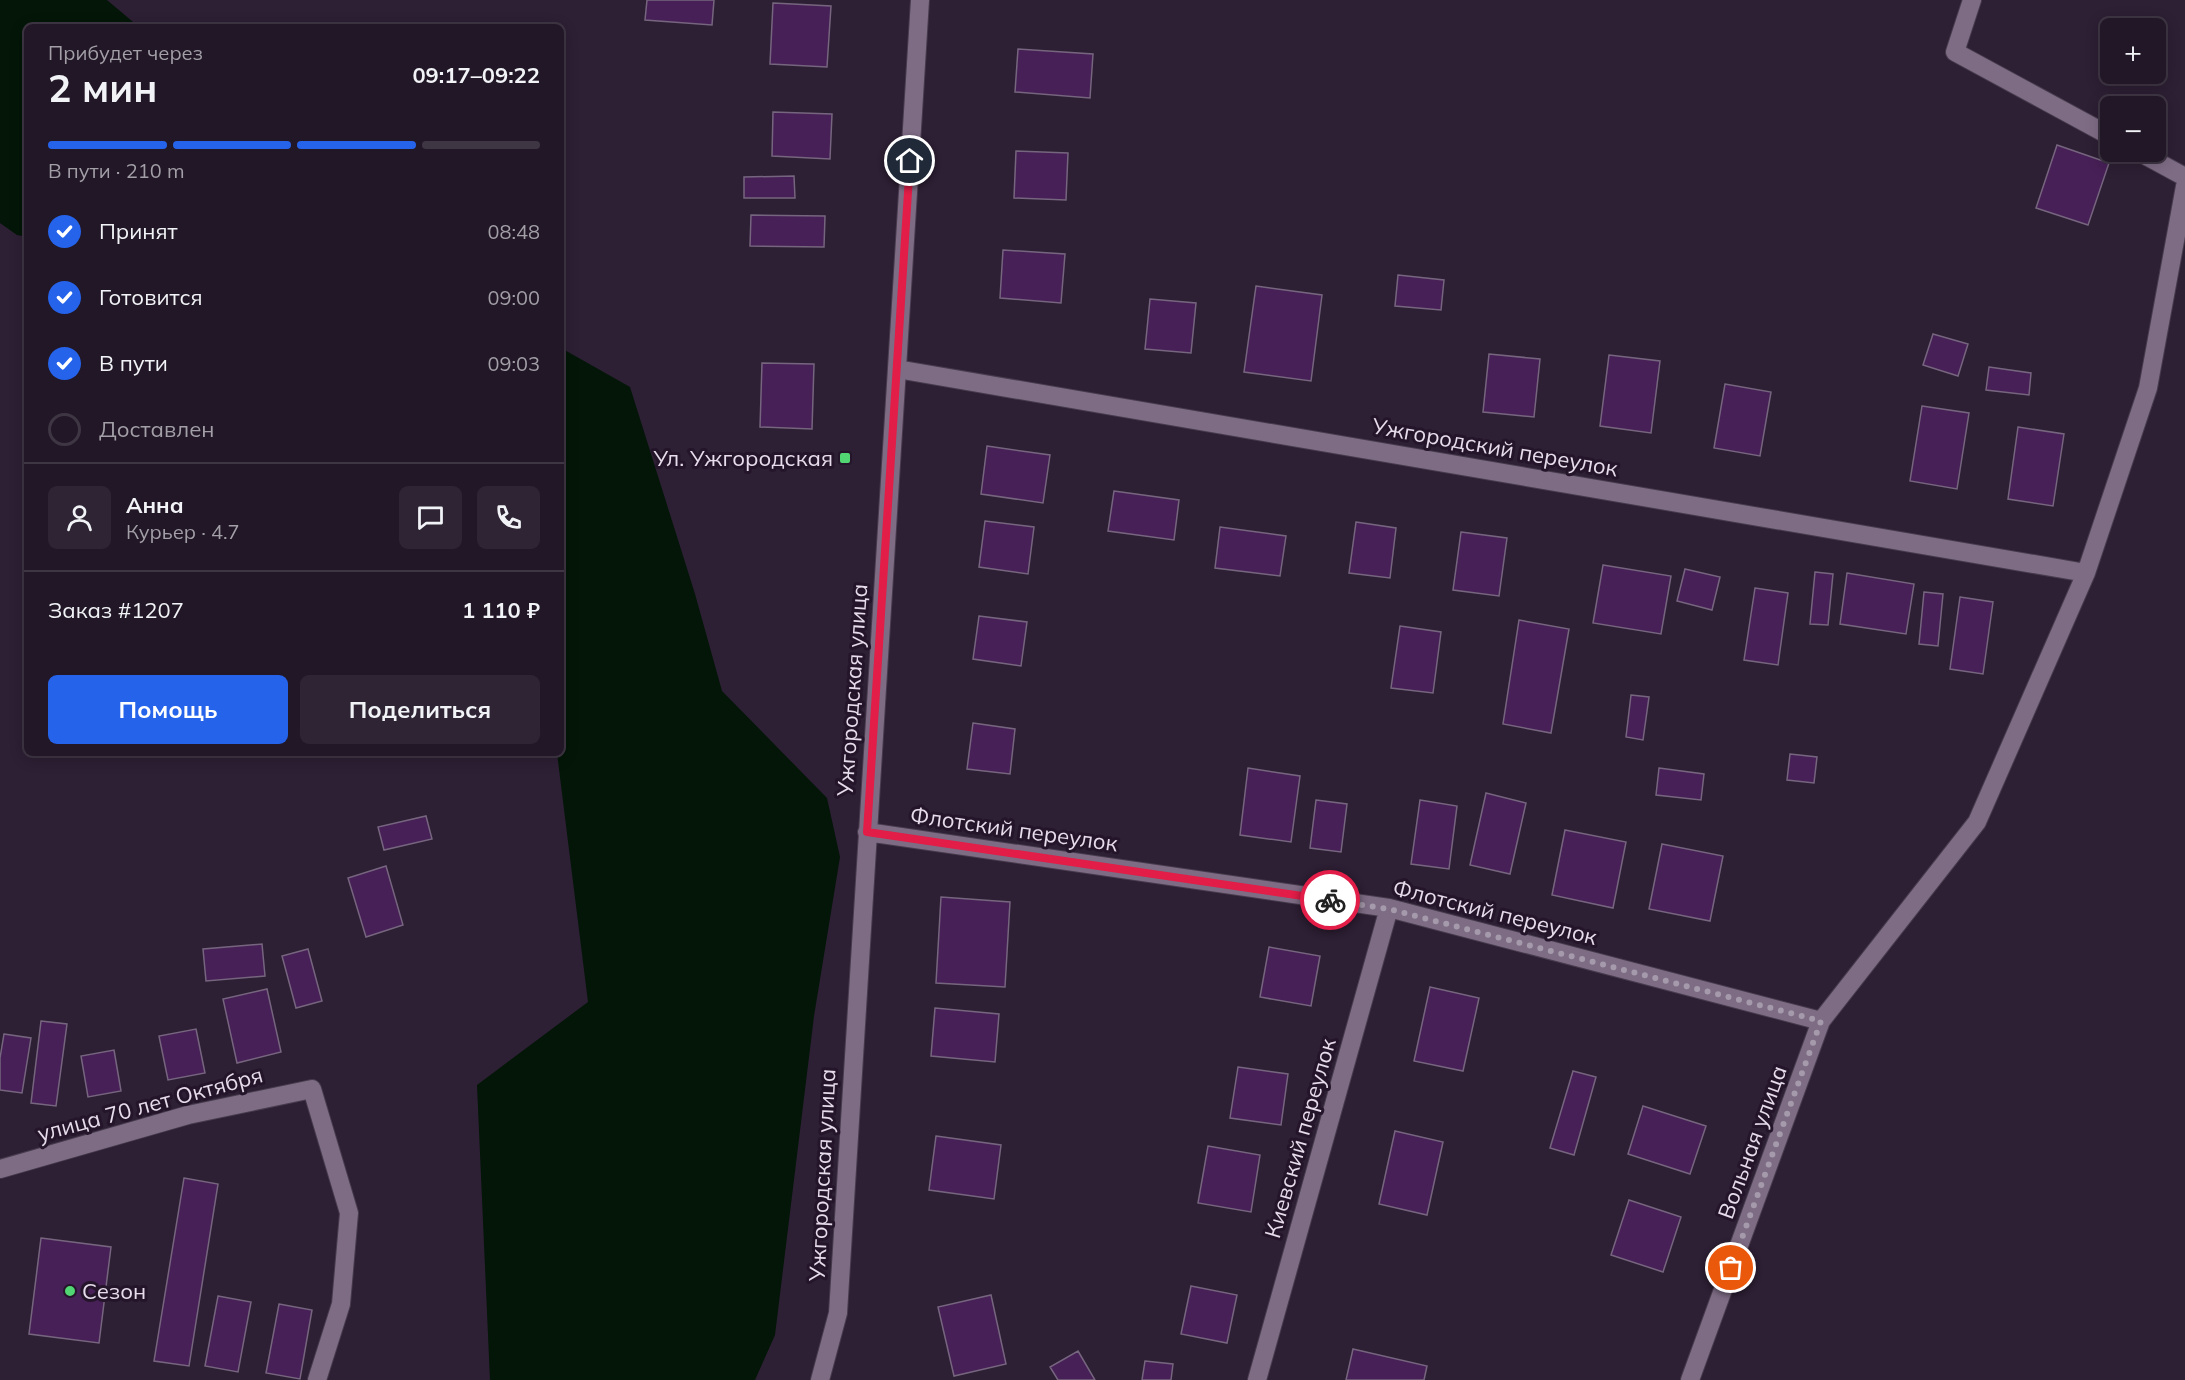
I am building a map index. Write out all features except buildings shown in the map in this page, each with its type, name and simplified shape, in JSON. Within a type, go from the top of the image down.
[{"type":"street","name":"Ужгородская улица","points":[[820,1380],[838,1313],[920,0]]},
{"type":"street","points":[[1972,0],[1955,52],[2100,131]]},
{"type":"street","points":[[2157,162],[2185,177]]},
{"type":"street","name":"Вольная улица","points":[[1690,1380],[1821,1021],[1977,822],[2086,573],[2148,388],[2185,186]]},
{"type":"street","name":"Ужгородский переулок","points":[[897,369],[2086,573]]},
{"type":"street","name":"Флотский переулок","points":[[867,832],[1389,909],[1821,1021]]},
{"type":"street","name":"Киевский переулок","points":[[1257,1380],[1389,909]]},
{"type":"street","name":"улица 70 лет Октября","points":[[0,1169],[188,1115],[312,1089],[349,1213],[341,1304],[317,1380]]},
{"type":"shaded area","points":[[0,0],[107,0],[135,24],[24,24],[24,236],[17,235],[0,223]]},
{"type":"shaded area","points":[[564,350],[630,387],[695,594],[722,691],[827,798],[840,857],[814,1016],[775,1335],[755,1380],[490,1380],[477,1085],[588,1002],[557,756],[564,756]]},
{"type":"way so far","points":[[1330,900],[1389,909],[1821,1021],[1731,1268]]},
{"type":"place","name":"Ул. Ужгородская","points":[[845,458]]},
{"type":"place","name":"Сезон","points":[[70,1291]]},
{"type":"route","points":[[910,161],[867,832],[1330,900]]}]
